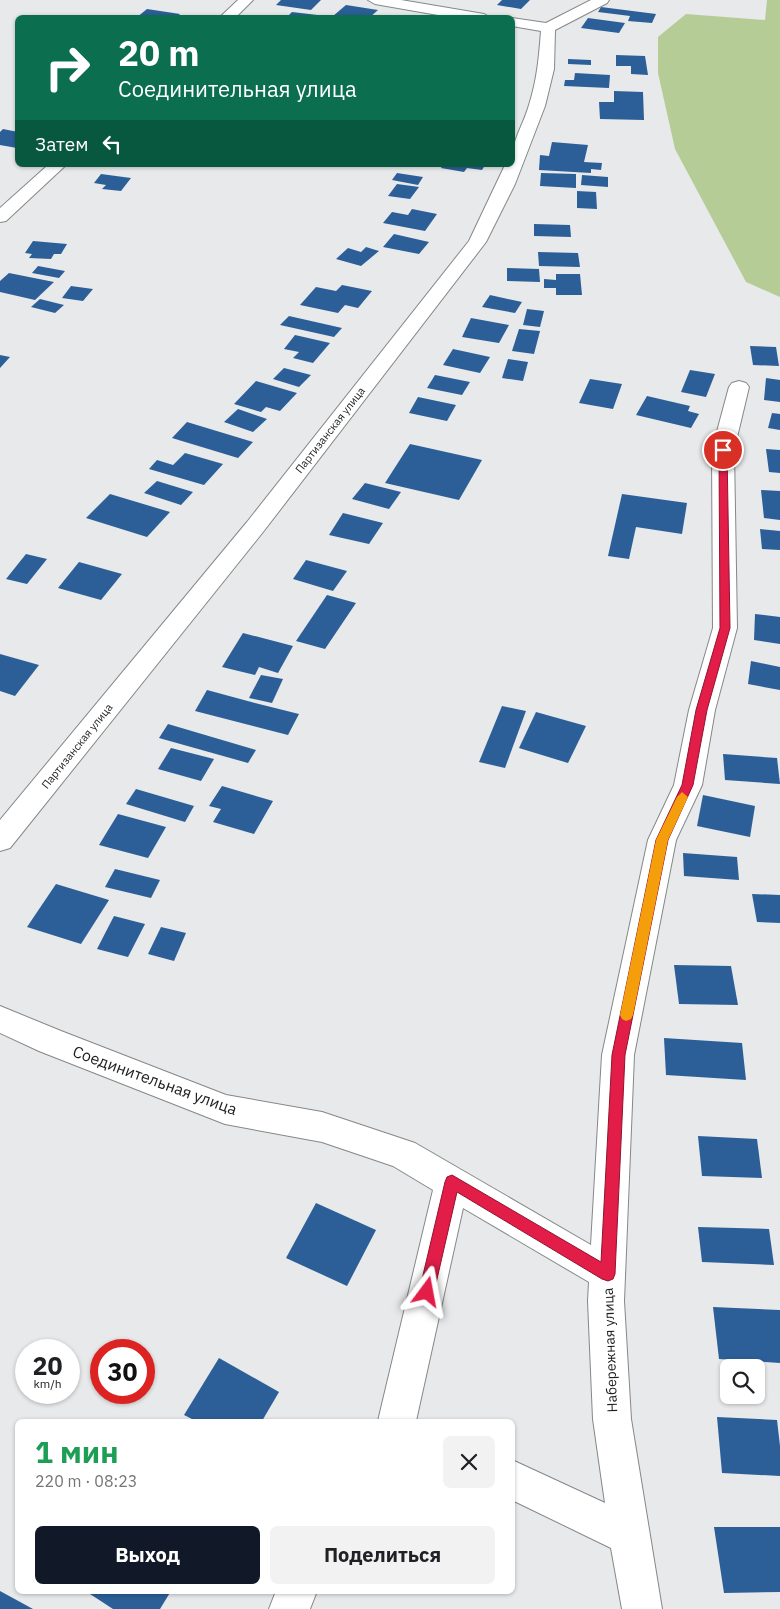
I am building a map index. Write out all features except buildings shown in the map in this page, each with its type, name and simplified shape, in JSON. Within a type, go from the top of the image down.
[{"type":"street","points":[[229,15],[246,0]]},
{"type":"street","points":[[375,0],[466,15]]},
{"type":"street","points":[[515,22],[548,28],[602,0]]},
{"type":"street","name":"Партизанская улица","points":[[515,161],[537,106],[546,69],[548,28]]},
{"type":"street","points":[[0,217],[56,167]]},
{"type":"street","name":"Партизанская улица","points":[[0,840],[254,527],[477,242],[513,167]]},
{"type":"street","name":"Набережная улица","points":[[642,1609],[628,1536],[612,1419],[606,1301],[618,1055],[662,840],[688,785],[702,710],[725,628],[723,450],[740,387]]},
{"type":"street","name":"Соединительная улица","points":[[0,1019],[50,1041],[225,1109],[322,1127],[403,1154],[608,1274]]},
{"type":"street","points":[[397,1419],[452,1182]]},
{"type":"street","points":[[515,1480],[628,1536]]},
{"type":"street","points":[[289,1609],[296,1594]]},
{"type":"green space","points":[[767,0],[780,0],[780,297],[746,282],[675,149],[658,73],[658,37],[686,14],[765,20]]},
{"type":"slow traffic","points":[[626,1015],[662,840],[682,797]]},
{"type":"route","points":[[427,1292],[452,1182],[608,1274],[618,1055],[662,840],[688,785],[702,710],[725,628],[723,450]]}]
